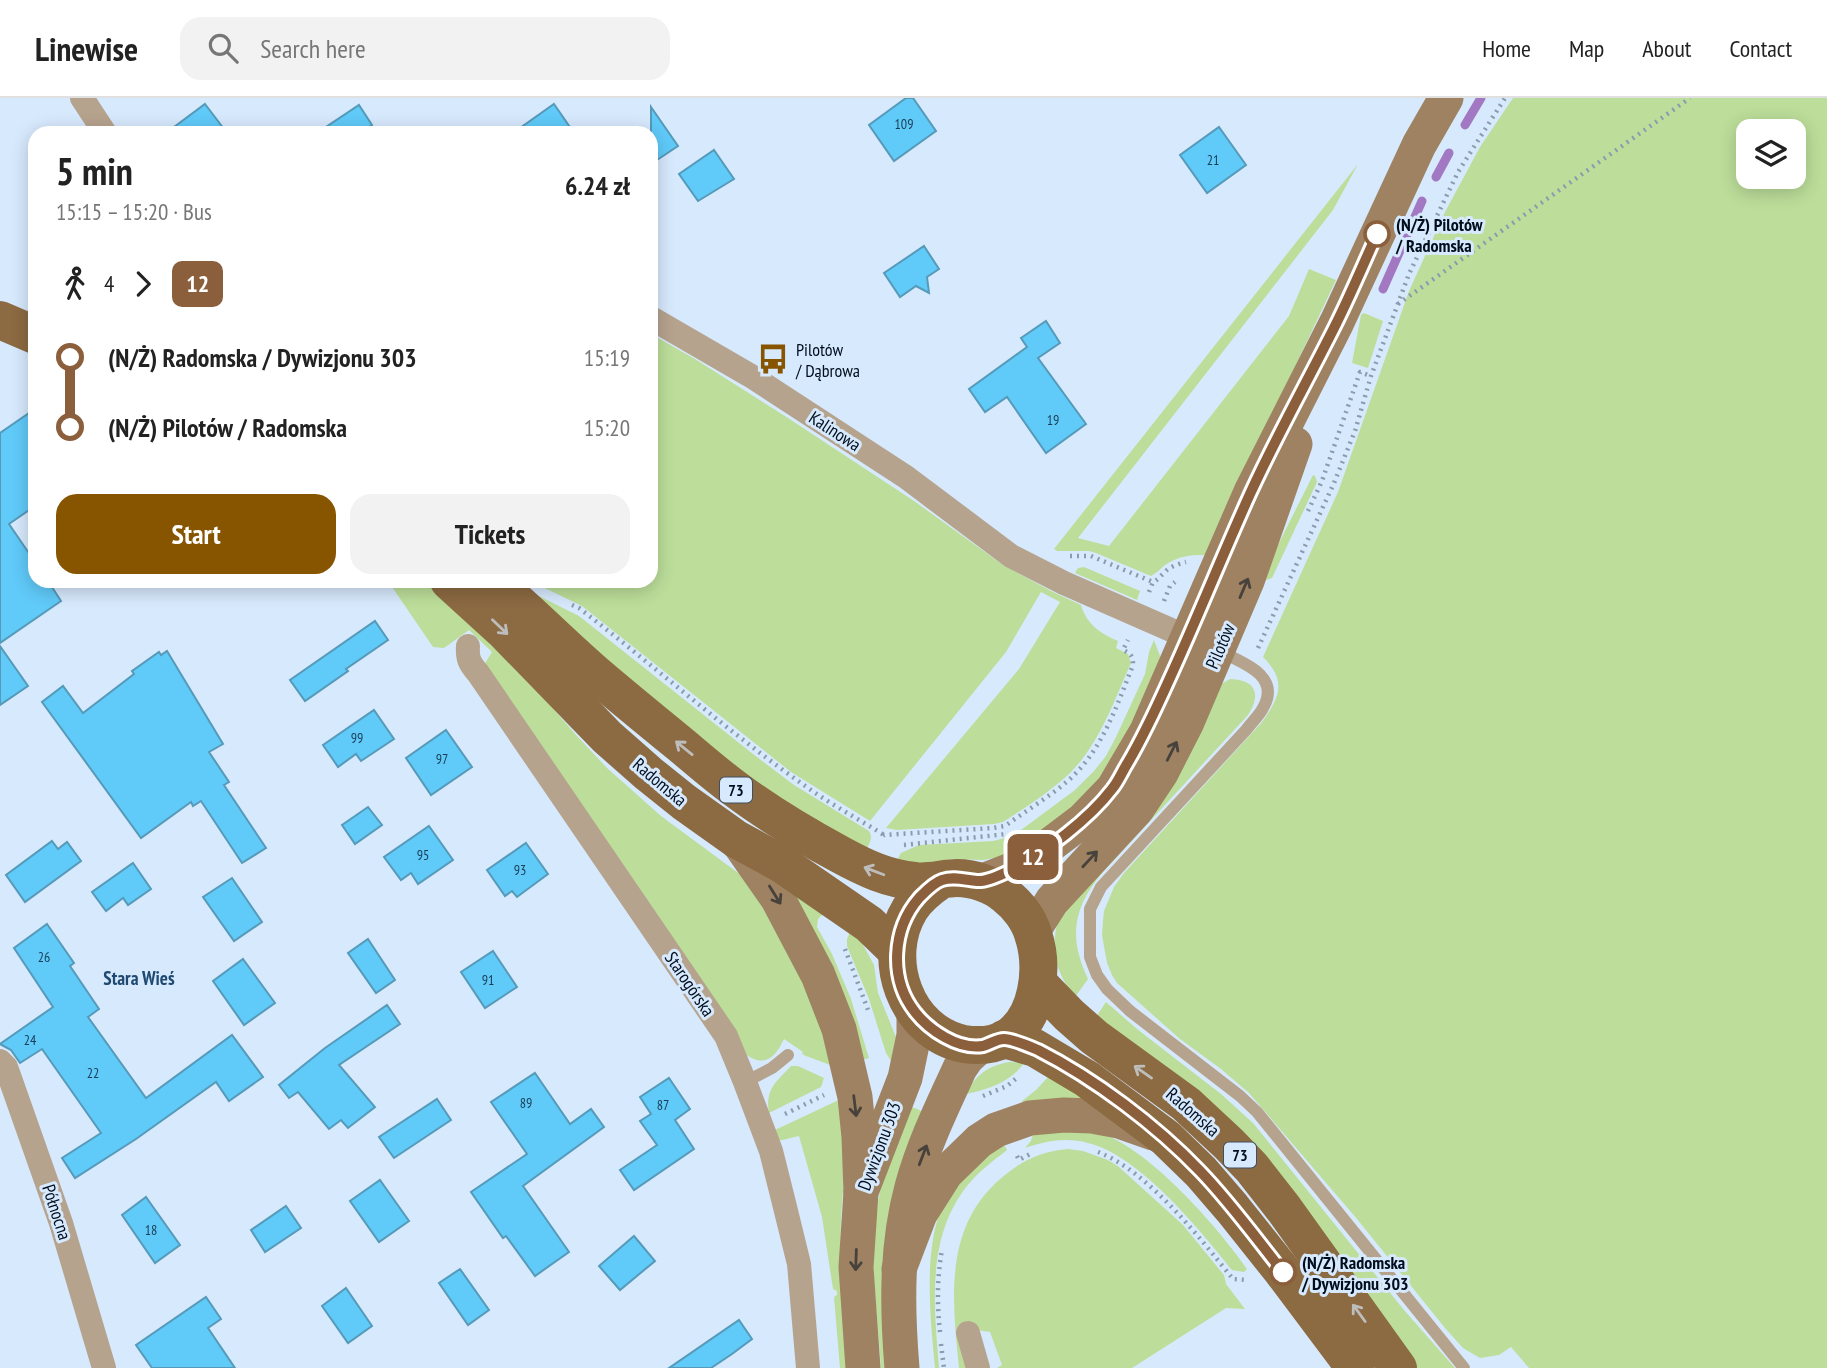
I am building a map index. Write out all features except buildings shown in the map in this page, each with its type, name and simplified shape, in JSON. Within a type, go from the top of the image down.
[{"type":"main road","name":"Pilotów","points":[[1033,931],[1052,901],[1137,809],[1161,773],[1187,722],[1203,644],[1251,492],[1337,322],[1419,145],[1446,98]]},
{"type":"main road","name":"Radomska","points":[[457,588],[505,632],[607,737],[684,803],[736,839],[808,881],[869,924],[897,951]]},
{"type":"main road","name":"73","points":[[501,588],[598,676],[733,788],[803,834],[883,875],[915,881],[957,878],[980,882],[1006,895],[1022,912],[1033,931],[1038,954],[1038,983],[1030,1010],[1017,1029],[992,1043]]},
{"type":"main road","name":"Pilotów","points":[[980,882],[1011,870],[1042,851],[1083,820],[1113,789],[1203,644]]},
{"type":"main road","points":[[736,839],[778,899],[818,975],[839,1029],[855,1097],[861,1192]]},
{"type":"main road","name":"73","points":[[941,880],[922,895],[911,909],[902,927],[897,951],[899,980],[906,999],[914,1010],[926,1024],[948,1039],[1035,1048],[1087,1079],[1166,1138],[1201,1172],[1232,1208],[1355,1368]]},
{"type":"main road","name":"Radomska","points":[[1038,983],[1094,1037],[1186,1104],[1252,1168],[1398,1368]]},
{"type":"main road","name":"Dywizjonu 303","points":[[863,1368],[856,1268],[861,1192],[905,1078],[914,1035],[914,1010]]},
{"type":"main road","points":[[902,1368],[898,1323],[899,1269],[903,1227],[912,1188],[922,1156],[960,1068],[967,1058],[992,1043]]},
{"type":"main road","points":[[899,1269],[920,1214],[946,1173],[979,1141],[996,1130],[1030,1118],[1092,1116],[1119,1121],[1166,1138]]},
{"type":"street","points":[[82,98],[100,126]]},
{"type":"street","name":"Kalinowa","points":[[658,322],[751,376],[906,477],[1011,556],[1064,583],[1203,644]]},
{"type":"street","name":"Starogórska","points":[[468,646],[469,663],[726,1036],[771,1151],[799,1264],[808,1368]]},
{"type":"street","name":"Północna","points":[[0,1061],[6,1067],[61,1223],[104,1368]]},
{"type":"street","points":[[968,1333],[978,1368]]},
{"type":"lane","points":[[1203,644],[1259,672],[1268,689],[1268,698],[1263,709],[1101,887],[1090,909],[1090,957],[1097,975],[1107,989],[1130,1011],[1257,1112],[1464,1368]]},
{"type":"lane","points":[[745,1082],[772,1068],[788,1055]]},
{"type":"path","points":[[1250,666],[1334,484],[1409,274],[1476,141],[1505,98]]},
{"type":"path","points":[[1397,305],[1690,98]]},
{"type":"path","points":[[1305,517],[1322,481],[1360,372],[1371,376]]},
{"type":"path","points":[[1068,556],[1091,556],[1153,582],[1177,564],[1188,561]]},
{"type":"path","points":[[569,603],[579,608],[811,790],[884,835],[1005,826],[1069,779],[1094,751],[1114,712],[1133,665],[1131,654],[1123,650],[1130,635]]},
{"type":"path","points":[[896,852],[905,844],[1009,834]]},
{"type":"path","points":[[878,845],[884,835]]},
{"type":"path","points":[[783,1115],[831,1091]]},
{"type":"path","points":[[1094,1150],[1119,1161],[1155,1191],[1233,1279],[1248,1280]]},
{"type":"path","points":[[1019,1160],[1035,1151]]},
{"type":"path","points":[[944,1243],[938,1282],[938,1311],[944,1368]]},
{"type":"green space","points":[[1513,98],[1827,98],[1827,1368],[1529,1368],[1511,1347],[1499,1355],[1480,1358],[1463,1348],[1445,1328],[1357,1219],[1249,1093],[1180,1039],[1117,983],[1107,963],[1102,935],[1103,921],[1104,911],[1114,887],[1262,722],[1277,697],[1276,674],[1263,657],[1338,492],[1409,291],[1445,212],[1480,147]]},
{"type":"green space","points":[[1358,164],[1333,210],[1078,538],[1109,546],[1289,316],[1309,269],[1336,280],[1254,453],[1210,556],[1181,557],[1151,576],[1089,551],[1054,549]]},
{"type":"green space","points":[[1364,313],[1383,321],[1368,368],[1352,363],[1361,315]]},
{"type":"green space","points":[[658,338],[788,418],[914,501],[1003,565],[1081,605],[1095,628],[1118,641],[1116,648],[1128,654],[1131,663],[1090,748],[1070,773],[1046,793],[1003,822],[897,830],[886,828],[1019,669],[1060,602],[1041,592],[1006,652],[870,821],[791,772],[582,606],[545,588],[658,588]]},
{"type":"green space","points":[[1313,475],[1317,482],[1272,578],[1266,580],[1273,555]]},
{"type":"green space","points":[[1084,567],[1140,591],[1137,600],[1075,573],[1078,568]]},
{"type":"green space","points":[[393,588],[439,588],[473,616],[607,768],[661,816],[745,878],[813,990],[833,1066],[802,1054],[803,1052],[784,1039],[769,1059],[758,1060],[745,1054],[484,665],[492,652],[469,630],[444,648],[433,647]]},
{"type":"green space","points":[[527,590],[579,616],[794,785],[869,831],[871,839],[865,852],[759,785],[558,624]]},
{"type":"green space","points":[[1154,640],[1160,656],[1159,670],[1117,759],[1081,801],[1011,852],[1000,857],[983,860],[950,859],[918,866],[894,865],[901,853],[919,845],[993,841],[1013,836],[1075,790],[1106,756],[1145,674]]},
{"type":"green space","points":[[1230,679],[1246,682],[1254,690],[1254,701],[1248,715],[1103,872],[1085,898],[1076,936],[1088,979],[1075,997],[1063,979],[1056,960],[1055,940],[1059,918],[1218,686]]},
{"type":"green space","points":[[788,888],[825,912],[818,919],[817,927],[851,999],[869,1058],[859,1061]]},
{"type":"green space","points":[[850,932],[862,943],[874,965],[878,993],[896,1037],[891,1061],[847,946]]},
{"type":"green space","points":[[1106,1002],[1253,1123],[1404,1310],[1455,1368],[1412,1368],[1096,1017]]},
{"type":"green space","points":[[1009,1062],[1024,1063],[1019,1070],[998,1084],[966,1094],[983,1072]]},
{"type":"green space","points":[[791,1066],[798,1066],[824,1078],[821,1087],[769,1113],[770,1092]]},
{"type":"green space","points":[[1050,1075],[1090,1100],[1025,1108],[1022,1101]]},
{"type":"green space","points":[[843,1098],[846,1148],[840,1254],[849,1368],[840,1368],[834,1297],[837,1291],[833,1289],[822,1217],[799,1136],[778,1141],[775,1130]]},
{"type":"green space","points":[[905,1104],[924,1112],[888,1368],[881,1368],[872,1252],[886,1162]]},
{"type":"green space","points":[[1034,1129],[1096,1132],[1122,1143],[1142,1156],[1201,1212],[1247,1269],[1244,1272],[1232,1270],[1186,1215],[1128,1162],[1108,1150],[1080,1141],[1056,1141],[1025,1148],[1031,1141]]},
{"type":"green space","points":[[1002,1141],[1007,1150],[967,1186],[954,1206],[945,1228],[936,1273],[939,1368],[935,1368],[930,1273],[936,1225],[943,1203],[954,1184]]},
{"type":"green space","points":[[1068,1149],[1083,1151],[1119,1167],[1183,1225],[1224,1275],[1226,1284],[1245,1309],[1226,1308],[1132,1368],[997,1368],[1002,1365],[990,1332],[977,1330],[966,1368],[959,1368],[954,1289],[961,1239],[971,1216],[985,1194],[1019,1164],[1051,1152]]},
{"type":"waterway","points":[[1465,125],[1481,98]]},
{"type":"waterway","points":[[1436,177],[1449,153]]},
{"type":"waterway","points":[[1383,289],[1422,201]]},
{"type":"bus line","name":"12","points":[[1283,1272],[1201,1172],[1166,1138],[1109,1094],[1035,1048],[1004,1039],[980,1046],[959,1043],[926,1024],[906,999],[896,965],[897,951],[902,927],[911,909],[931,887],[941,880],[957,878],[980,882],[1011,870],[1083,820],[1113,789],[1147,732],[1251,492],[1337,322],[1377,234]]},
{"type":"place","name":"(N/Ż) Pilotów / Radomska","points":[[1377,234]]},
{"type":"place","name":"Pilotów / Dąbrowa","points":[[773,359]]},
{"type":"place","name":"(N/Ż) Radomska / Dywizjonu 303","points":[[1283,1272]]},
{"type":"district","name":"Stara Wieś","points":[[139,978]]}]
